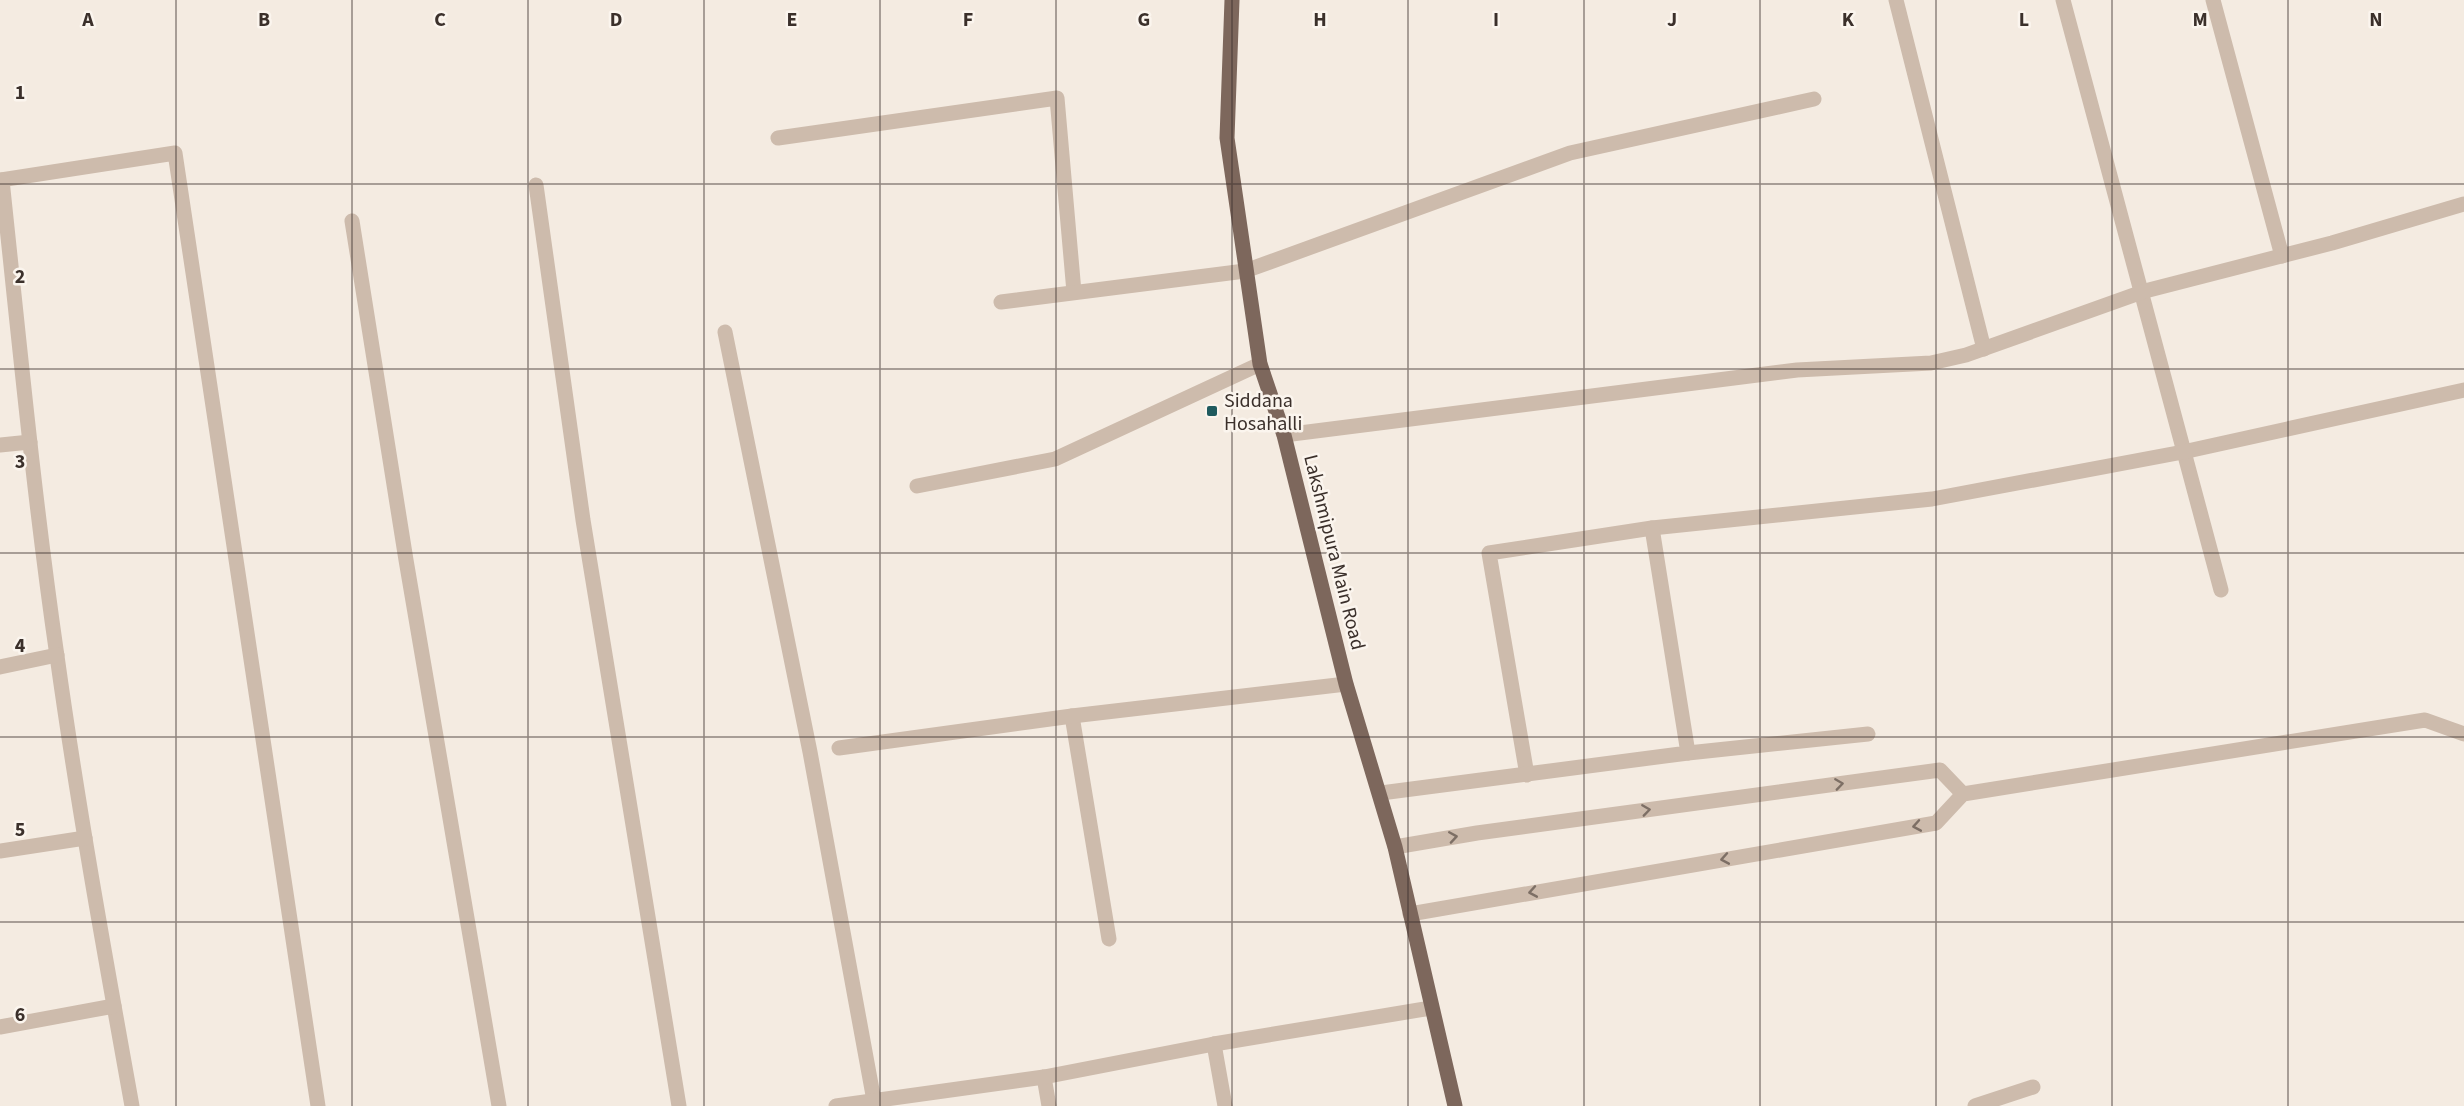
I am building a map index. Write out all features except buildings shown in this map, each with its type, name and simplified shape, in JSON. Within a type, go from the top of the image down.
[{"type":"main road","name":"Lakshmipura Main Road","points":[[1232,0],[1227,138],[1260,364],[1284,435],[1347,684],[1381,793],[1455,1106]]},
{"type":"street","points":[[1896,0],[1984,349]]},
{"type":"street","points":[[2063,0],[2221,590]]},
{"type":"street","points":[[2213,0],[2282,256]]},
{"type":"street","points":[[778,138],[1057,98],[1074,292]]},
{"type":"street","points":[[1001,302],[1245,271],[1570,153],[1814,99]]},
{"type":"street","points":[[132,1106],[85,838],[57,656],[5,247],[1,180],[175,153],[318,1106]]},
{"type":"street","points":[[536,185],[585,532],[679,1106]]},
{"type":"street","points":[[1284,435],[1797,370],[1931,363],[1984,349],[2140,293],[2282,256],[2464,204]]},
{"type":"street","points":[[352,221],[406,560],[499,1106]]},
{"type":"street","points":[[725,332],[808,741],[875,1104]]},
{"type":"street","points":[[917,486],[1055,459],[1260,364]]},
{"type":"street","points":[[1527,775],[1489,553],[1652,528],[1932,499],[2183,452],[2464,390]]},
{"type":"street","points":[[0,446],[30,442]]},
{"type":"street","points":[[1652,528],[1688,753]]},
{"type":"street","points":[[0,667],[57,656]]},
{"type":"street","points":[[839,748],[1072,716],[1347,684]]},
{"type":"street","points":[[1072,716],[1109,939]]},
{"type":"street","points":[[1410,914],[1936,823],[1963,794],[2425,720],[2464,734]]},
{"type":"street","points":[[1381,793],[1688,753],[1868,734]]},
{"type":"street","points":[[1395,847],[1476,833],[1940,770],[1963,794]]},
{"type":"street","points":[[0,851],[85,838]]},
{"type":"street","points":[[0,1027],[114,1006]]},
{"type":"street","points":[[836,1106],[875,1104],[1044,1077],[1214,1044],[1431,1008]]},
{"type":"street","points":[[1214,1044],[1225,1106]]},
{"type":"street","points":[[1044,1077],[1049,1106]]},
{"type":"street","points":[[1975,1106],[2033,1087]]},
{"type":"place","name":"Siddana Hosahalli","points":[[1212,411]]}]
